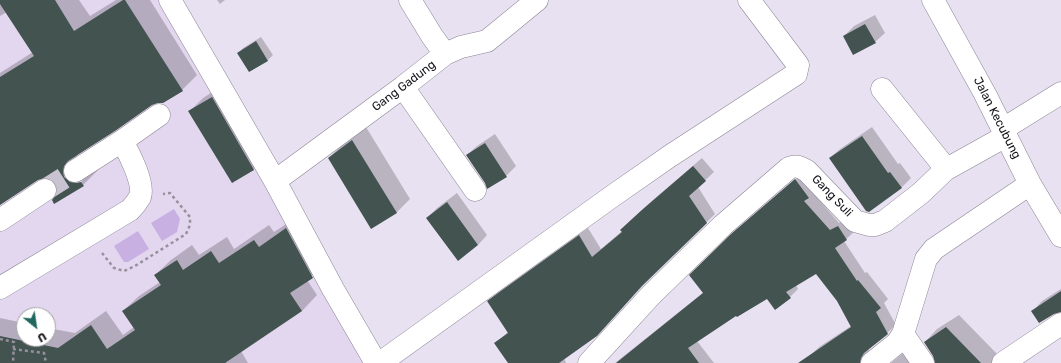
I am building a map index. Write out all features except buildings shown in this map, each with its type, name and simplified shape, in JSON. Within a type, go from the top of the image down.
[{"type":"street","points":[[170,0],[275,181],[333,289],[376,363]]},
{"type":"street","points":[[410,0],[445,54]]},
{"type":"street","name":"Gang Gadung","points":[[275,181],[403,87],[445,54],[461,47],[487,41],[537,0]]},
{"type":"street","points":[[380,363],[670,156],[796,74],[798,66],[749,0]]},
{"type":"street","name":"Jalan Kecubung","points":[[933,0],[985,94],[1030,184],[1061,236]]},
{"type":"street","points":[[403,87],[475,190]]},
{"type":"street","points":[[882,89],[943,165],[945,170]]},
{"type":"street","name":"Gang Suli","points":[[589,363],[651,295],[723,225],[783,172],[795,166],[801,167],[807,171],[855,221],[875,225],[885,221],[921,193],[945,170],[1005,133],[1061,93]]},
{"type":"street","points":[[75,171],[159,115]]},
{"type":"street","points":[[0,288],[130,210],[135,205],[140,196],[139,176],[131,156],[122,141]]},
{"type":"street","points":[[872,363],[898,343],[903,334],[926,259],[934,249],[1030,184]]},
{"type":"street","points":[[0,220],[45,190]]},
{"type":"street","points":[[1003,363],[1061,324]]},
{"type":"street","points":[[903,334],[923,363]]},
{"type":"path","points":[[88,235],[114,268],[124,271],[135,266],[186,234],[190,225],[190,217],[170,193],[140,196]]},
{"type":"path","points":[[0,339],[14,342],[13,363]]},
{"type":"path","points":[[13,349],[44,353],[46,363]]},
{"type":"shaded area","points":[[0,0],[174,0],[380,363],[0,363]]},
{"type":"shaded area","points":[[174,209],[180,219],[177,232],[162,241],[151,223]]},
{"type":"shaded area","points":[[138,231],[149,249],[128,262],[124,262],[114,246]]},
{"type":"tunnel","points":[[45,190],[75,171]]}]
